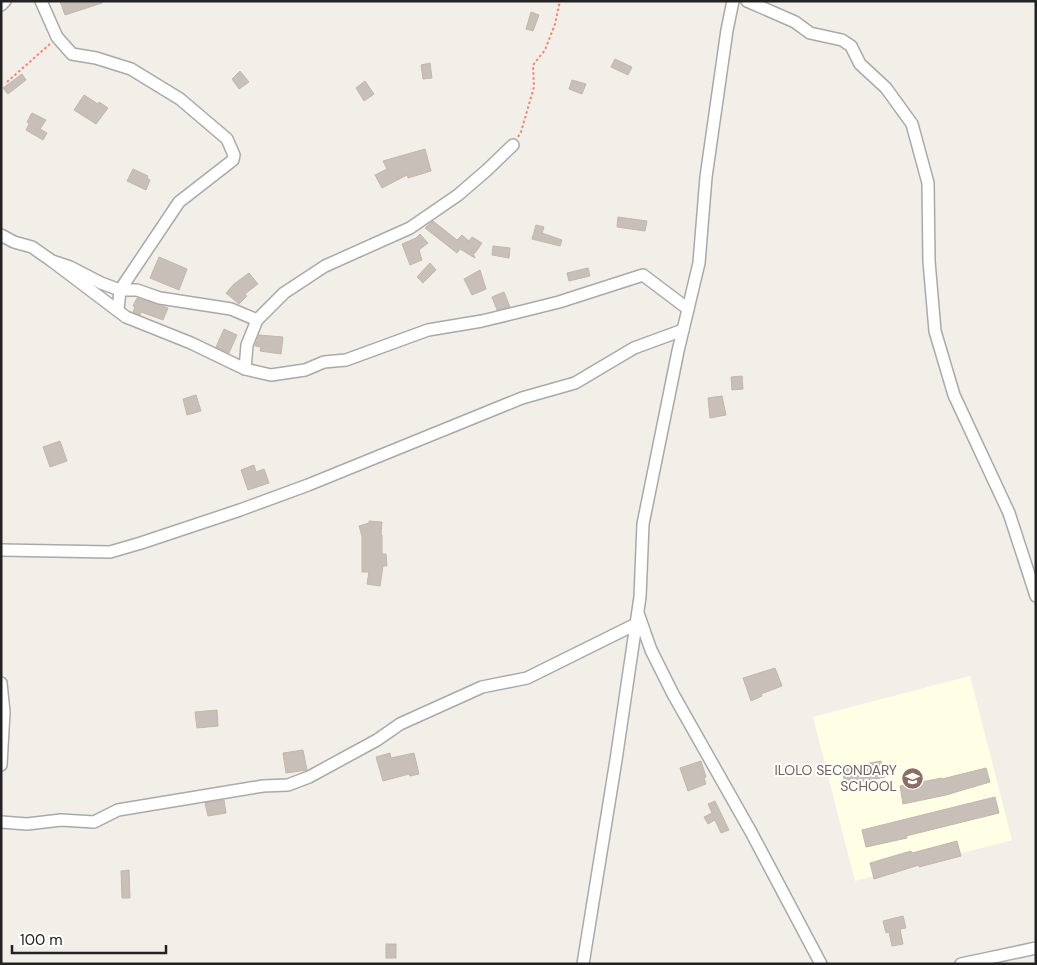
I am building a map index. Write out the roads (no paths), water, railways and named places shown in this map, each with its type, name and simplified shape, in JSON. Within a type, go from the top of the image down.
[{"type":"street","points":[[1,4],[5,1]]},
{"type":"street","points":[[41,1],[57,37],[72,54],[96,58],[131,69],[180,99],[228,139],[234,155],[233,160],[179,202],[120,290],[118,310]]},
{"type":"street","points":[[583,964],[638,612],[642,524],[699,263],[706,177],[727,30],[733,1]]},
{"type":"street","points":[[747,1],[795,22],[810,33],[842,40],[851,46],[860,64],[886,88],[912,124],[928,183],[929,261],[935,331],[954,396],[1009,513],[1036,596]]},
{"type":"street","points":[[244,369],[247,345],[257,320],[284,293],[324,266],[410,228],[458,195],[488,170],[513,145]]},
{"type":"street","points":[[1,235],[14,242],[32,247],[52,260],[126,317],[191,343],[244,369],[271,375],[305,370],[324,362],[346,360],[428,330],[482,321],[559,302],[643,275],[688,309]]},
{"type":"street","points":[[52,260],[120,290],[137,290],[160,298],[231,309],[257,320]]},
{"type":"street","points":[[1,550],[110,552],[141,543],[308,485],[522,398],[575,383],[634,348],[683,330]]},
{"type":"street","points":[[638,612],[651,650],[673,694],[751,832],[821,964]]},
{"type":"street","points":[[1,822],[27,824],[61,820],[94,822],[118,810],[263,786],[288,785],[309,778],[377,740],[400,724],[482,687],[527,678],[636,624]]},
{"type":"street","points":[[1,683],[4,712],[1,765]]},
{"type":"street","points":[[961,964],[1036,948]]},
{"type":"place","name":"ILOLO SECONDARY SCHOOL","points":[[913,778]]}]
